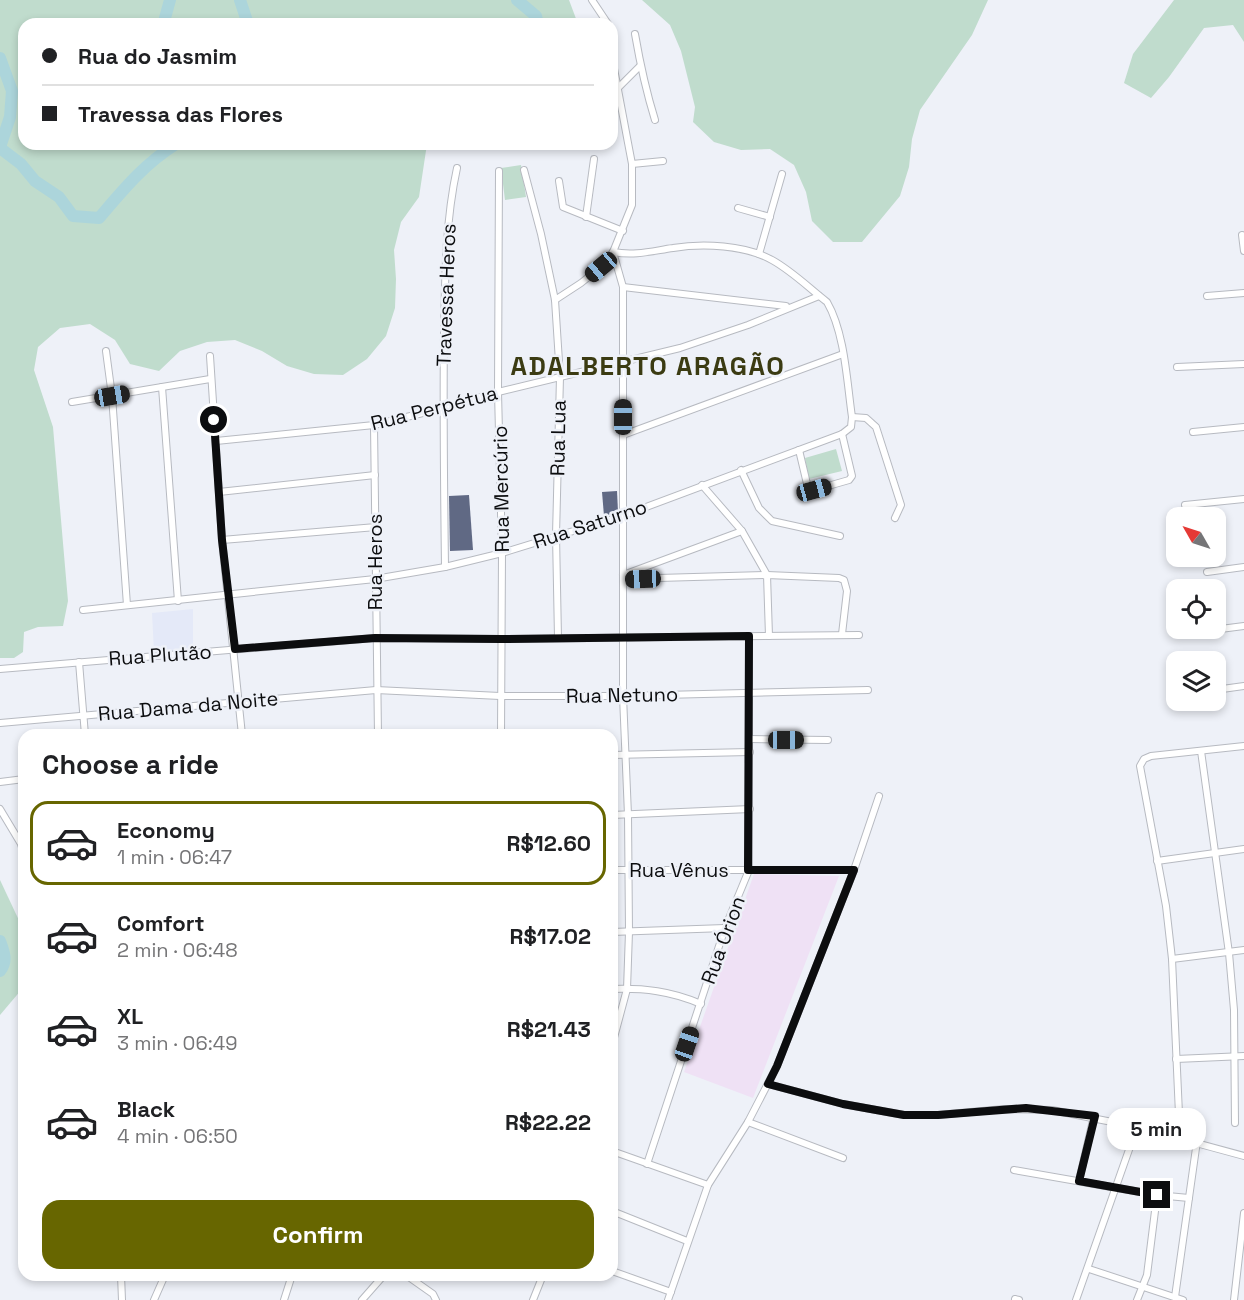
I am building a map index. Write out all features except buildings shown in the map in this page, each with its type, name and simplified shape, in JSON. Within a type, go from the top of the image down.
[{"type":"street","points":[[592,0],[604,18]]},
{"type":"street","points":[[635,34],[640,66],[655,120]]},
{"type":"street","points":[[618,88],[640,66]]},
{"type":"street","points":[[555,300],[588,278],[613,252],[623,231],[633,195],[632,164],[618,99]]},
{"type":"street","points":[[586,217],[594,159]]},
{"type":"street","points":[[632,164],[663,161]]},
{"type":"street","name":"Travessa Heros","points":[[445,567],[443,408],[448,215],[457,168]]},
{"type":"street","name":"Rua Lua","points":[[524,170],[555,300],[560,377],[556,535],[558,638]]},
{"type":"street","name":"Rua Mercúrio","points":[[499,171],[501,729]]},
{"type":"street","points":[[759,254],[782,174]]},
{"type":"street","points":[[560,181],[563,207],[623,231]]},
{"type":"street","points":[[738,208],[770,217]]},
{"type":"street","points":[[1242,235],[1244,251]]},
{"type":"street","points":[[613,252],[634,255],[674,248],[703,247],[759,254],[783,267],[819,296],[831,309],[843,354],[852,417],[866,418],[876,427],[901,505],[895,518]]},
{"type":"street","points":[[613,252],[623,287],[623,696],[628,815],[627,989],[618,1023]]},
{"type":"street","points":[[623,287],[789,307]]},
{"type":"street","points":[[1207,296],[1244,293]]},
{"type":"street","name":"Rua Perpétua","points":[[216,441],[374,424],[443,408],[709,339],[819,296]]},
{"type":"street","points":[[106,351],[112,396],[127,605]]},
{"type":"street","points":[[623,435],[843,354]]},
{"type":"street","points":[[210,356],[222,540],[242,729]]},
{"type":"street","points":[[1177,367],[1244,364]]},
{"type":"street","points":[[72,402],[210,379]]},
{"type":"street","points":[[162,387],[178,601]]},
{"type":"street","name":"Rua Saturno","points":[[83,610],[375,579],[445,567],[502,553],[622,516],[842,434],[851,427],[852,417]]},
{"type":"street","name":"Rua Heros","points":[[374,424],[378,729]]},
{"type":"street","points":[[1193,432],[1244,427]]},
{"type":"street","points":[[799,450],[808,488],[814,490],[849,480],[852,477],[842,434]]},
{"type":"street","points":[[741,470],[759,508],[772,521],[840,536]]},
{"type":"street","points":[[219,492],[375,475]]},
{"type":"street","points":[[702,485],[742,531],[767,575],[769,636]]},
{"type":"street","points":[[1185,505],[1244,499]]},
{"type":"street","points":[[222,540],[376,527]]},
{"type":"street","points":[[623,577],[742,531]]},
{"type":"street","points":[[1207,572],[1244,567]]},
{"type":"street","points":[[623,577],[767,575],[839,578],[844,580],[847,591],[842,634]]},
{"type":"street","points":[[1226,628],[1244,626]]},
{"type":"street","name":"Rua Plutão","points":[[0,669],[375,638],[859,635]]},
{"type":"street","name":"Rua Órion","points":[[647,1164],[725,928],[748,870],[749,636]]},
{"type":"street","points":[[79,662],[84,729]]},
{"type":"street","points":[[1226,688],[1244,686]]},
{"type":"street","name":"Rua Netuno","points":[[376,690],[500,696],[623,696],[868,690]]},
{"type":"street","name":"Rua Dama da Noite","points":[[0,723],[376,690]]},
{"type":"street","points":[[750,739],[828,740]]},
{"type":"street","points":[[1179,1114],[1172,959],[1166,906],[1141,763],[1151,756],[1244,746]]},
{"type":"street","points":[[1201,751],[1229,953],[1234,1010],[1235,1123]]},
{"type":"street","points":[[618,754],[750,752]]},
{"type":"street","points":[[0,782],[18,780]]},
{"type":"street","points":[[668,1300],[708,1185],[748,1122],[782,1055],[854,870],[879,796]]},
{"type":"street","points":[[0,809],[18,838]]},
{"type":"street","points":[[618,815],[750,809]]},
{"type":"street","points":[[1157,861],[1244,849]]},
{"type":"street","name":"Rua Vênus","points":[[618,870],[854,870]]},
{"type":"street","points":[[618,932],[725,928]]},
{"type":"street","points":[[1172,959],[1244,950]]},
{"type":"street","points":[[618,989],[666,992],[700,1004]]},
{"type":"street","points":[[1176,1059],[1244,1056]]},
{"type":"street","points":[[768,1084],[843,1104],[904,1115],[938,1115],[1004,1109],[1052,1110],[1095,1116],[1197,1141],[1244,1156]]},
{"type":"street","points":[[1079,1181],[1095,1116]]},
{"type":"street","points":[[748,1122],[843,1158]]},
{"type":"street","points":[[1076,1300],[1089,1269],[1137,1127]]},
{"type":"street","points":[[1175,1296],[1197,1141]]},
{"type":"street","points":[[618,1153],[708,1185]]},
{"type":"street","points":[[1014,1170],[1116,1186],[1157,1195],[1189,1198]]},
{"type":"street","points":[[1137,1300],[1143,1285],[1157,1195]]},
{"type":"street","points":[[618,1213],[687,1241]]},
{"type":"street","points":[[1234,1300],[1244,1213]]},
{"type":"street","points":[[1089,1269],[1183,1300]]},
{"type":"street","points":[[618,1273],[671,1292]]},
{"type":"street","points":[[121,1281],[122,1300]]},
{"type":"street","points":[[154,1300],[162,1281]]},
{"type":"street","points":[[284,1300],[290,1281]]},
{"type":"street","points":[[362,1300],[379,1281]]},
{"type":"street","points":[[415,1281],[434,1294],[436,1300]]},
{"type":"street","points":[[533,1300],[541,1281]]},
{"type":"shaded area","points":[[193,609],[193,650],[154,652],[152,613]]},
{"type":"shaded area","points":[[754,874],[839,876],[753,1098],[684,1072]]},
{"type":"green space","points":[[0,0],[569,0],[576,18],[18,18],[18,150],[426,150],[419,197],[401,222],[394,250],[395,308],[386,336],[367,359],[343,375],[314,374],[287,366],[262,351],[235,340],[207,342],[180,351],[159,371],[130,364],[115,340],[90,324],[60,328],[38,347],[34,370],[53,427],[68,601],[63,626],[38,627],[24,632],[23,652],[14,658],[0,658]]},
{"type":"green space","points":[[642,0],[988,0],[972,35],[920,110],[912,139],[909,167],[900,196],[862,242],[833,242],[812,221],[806,192],[794,165],[770,149],[741,150],[714,142],[693,122],[695,107],[681,51],[670,25]]},
{"type":"green space","points":[[1174,0],[1244,0],[1244,42],[1233,25],[1204,28],[1151,98],[1124,83],[1133,54]]},
{"type":"green space","points":[[521,165],[526,197],[505,200],[501,168]]},
{"type":"green space","points":[[836,449],[842,471],[809,479],[805,458]]},
{"type":"green space","points":[[0,880],[18,918],[18,994],[0,1015]]},
{"type":"waterway","points":[[165,18],[170,0]]},
{"type":"waterway","points":[[240,0],[246,18]]},
{"type":"waterway","points":[[517,0],[536,18]]},
{"type":"waterway","points":[[0,58],[12,91],[10,117],[0,147]]},
{"type":"waterway","points":[[0,148],[21,164],[35,181],[59,197],[73,216],[99,218],[125,188],[167,150]]},
{"type":"waterway","points":[[0,941],[5,960],[0,971]]},
{"type":"district","name":"ADALBERTO ARAGÃO","points":[[648,366]]},
{"type":"route","points":[[214,420],[222,540],[235,649],[375,638],[749,636],[748,870],[854,870],[768,1084],[843,1104],[904,1115],[938,1115],[1026,1108],[1095,1116],[1079,1181],[1157,1195]]}]
